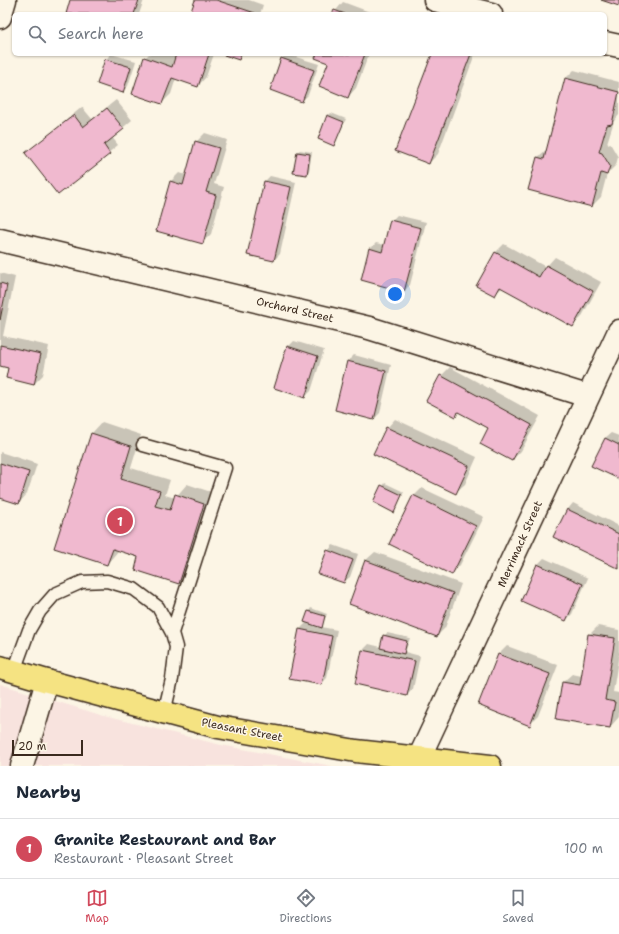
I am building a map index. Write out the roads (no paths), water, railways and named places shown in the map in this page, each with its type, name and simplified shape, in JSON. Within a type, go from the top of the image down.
[{"type":"main road","name":"Pleasant Street","points":[[7,669],[218,727],[356,751],[459,764],[490,766]]},
{"type":"street","points":[[0,17],[5,0]]},
{"type":"street","points":[[435,0],[483,12]]},
{"type":"street","points":[[607,43],[619,46]]},
{"type":"street","name":"Orchard Street","points":[[0,240],[369,328],[587,396]]},
{"type":"street","name":"Merrimack Street","points":[[419,758],[503,581],[587,396],[619,331]]},
{"type":"street","points":[[22,766],[47,681]]},
{"type":"lane","points":[[143,445],[225,468],[172,633]]},
{"type":"lane","points":[[7,669],[40,611],[54,594],[82,582],[107,581],[134,589],[158,607],[172,633],[176,647],[172,679],[164,713]]},
{"type":"place","name":"Granite Restaurant and Bar","points":[[120,521]]}]
